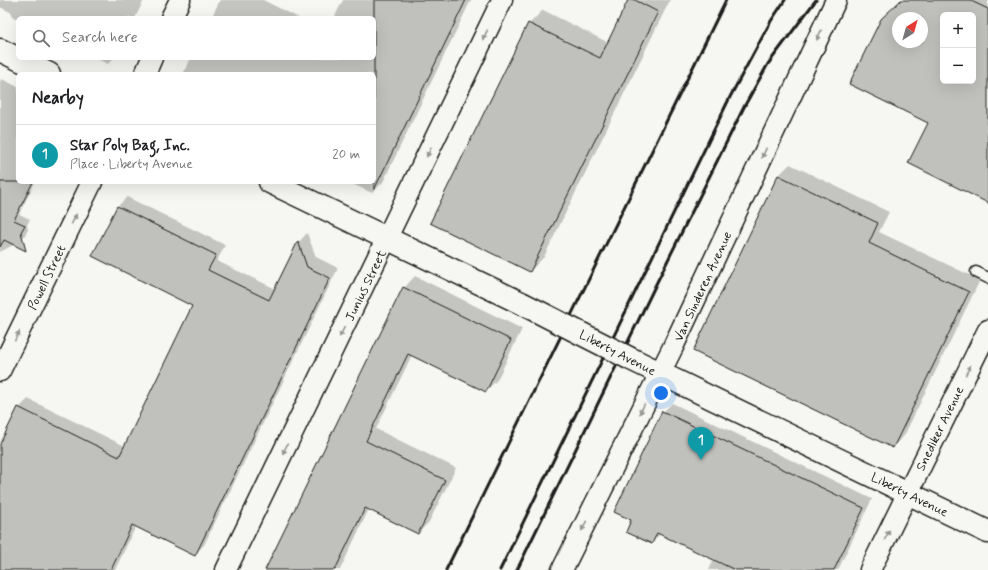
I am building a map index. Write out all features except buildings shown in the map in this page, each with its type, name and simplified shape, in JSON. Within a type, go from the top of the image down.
[{"type":"street","points":[[172,16],[180,0]]},
{"type":"street","name":"Junius Street","points":[[226,570],[502,0]]},
{"type":"street","name":"Van Sinderen Avenue","points":[[562,570],[660,373],[836,0]]},
{"type":"street","points":[[0,50],[16,58]]},
{"type":"street","points":[[20,60],[45,72]]},
{"type":"street","points":[[145,72],[151,60]]},
{"type":"street","name":"Powell Street","points":[[0,371],[91,184]]},
{"type":"street","name":"Liberty Avenue","points":[[274,184],[522,303],[631,359],[988,532]]},
{"type":"street","name":"Snediker Avenue","points":[[870,570],[988,330]]},
{"type":"lane","points":[[976,272],[988,278]]},
{"type":"railway","points":[[446,570],[726,0]]},
{"type":"railway","points":[[500,570],[730,97],[771,21],[785,0]]},
{"type":"railway","points":[[517,570],[745,105],[768,64],[816,0]]},
{"type":"place","name":"Star Poly Bag, Inc.","points":[[701,460]]}]
